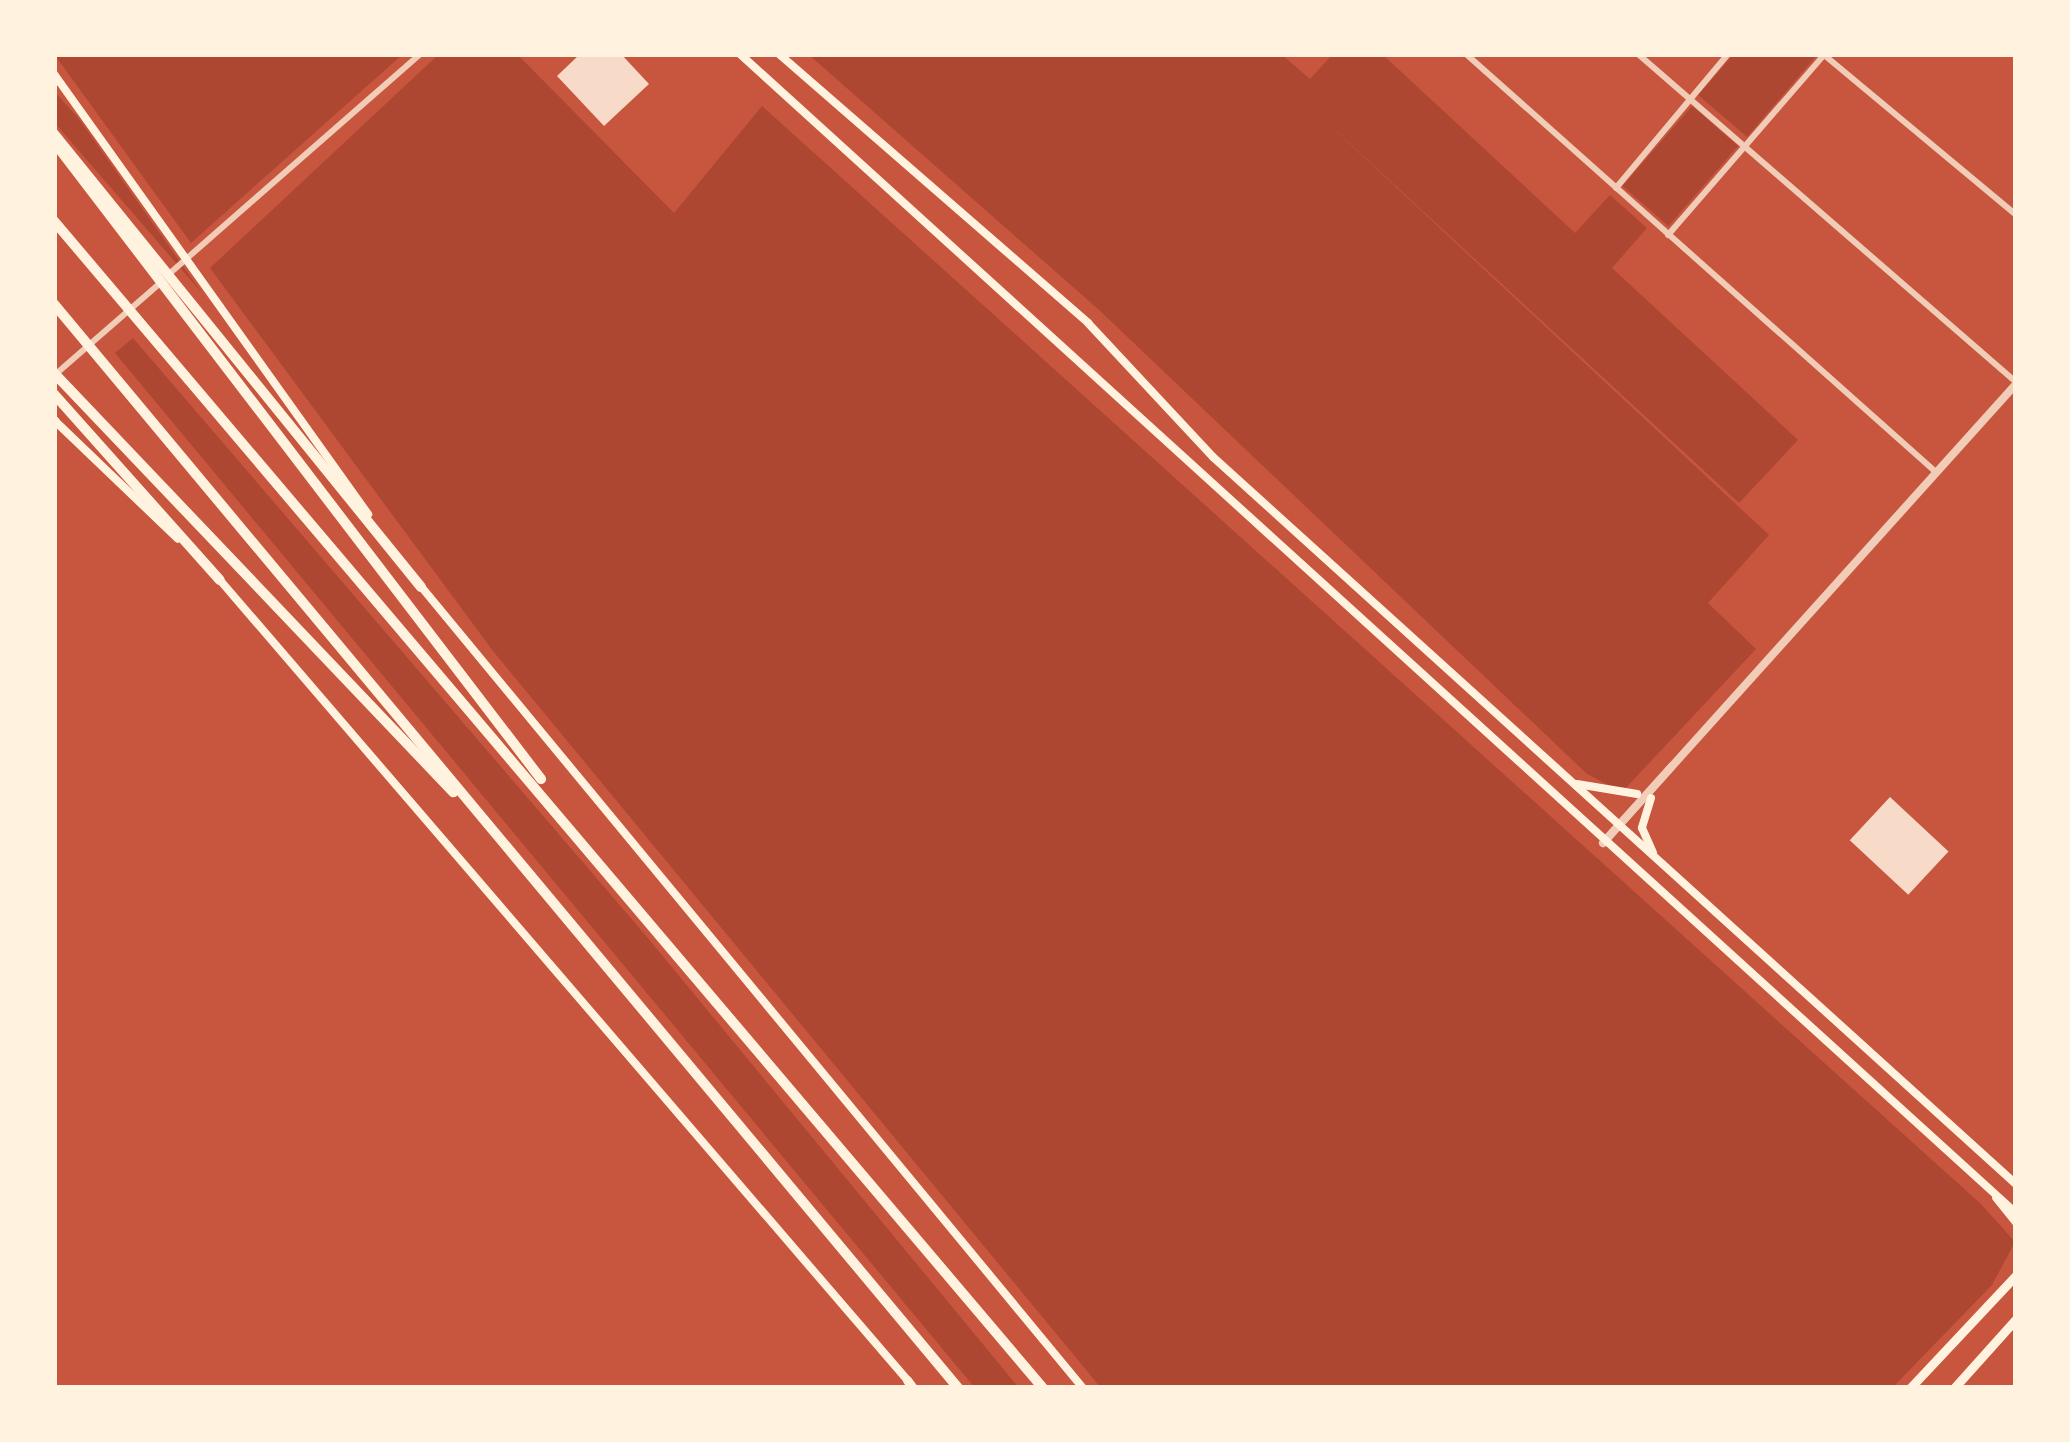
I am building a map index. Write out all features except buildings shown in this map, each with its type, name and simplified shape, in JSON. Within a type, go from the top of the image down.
[{"type":"highway","points":[[54,138],[422,587]]},
{"type":"highway","points":[[54,138],[643,910]]},
{"type":"highway","points":[[54,220],[643,910],[1043,1388]]},
{"type":"highway","points":[[54,304],[958,1388]]},
{"type":"highway","points":[[54,374],[533,877]]},
{"type":"highway","points":[[54,394],[220,580]]},
{"type":"main road","points":[[740,54],[1603,843],[2016,1213]]},
{"type":"main road","points":[[778,54],[1088,323],[1214,457],[2016,1184]]},
{"type":"main road","points":[[54,74],[422,587],[1083,1388]]},
{"type":"main road","points":[[54,420],[220,580],[911,1386]]},
{"type":"main road","points":[[1570,782],[1616,799],[1637,794]]},
{"type":"main road","points":[[1651,798],[1642,828],[1661,864]]},
{"type":"main road","points":[[1996,1197],[2016,1222]]},
{"type":"main road","points":[[1910,1388],[2016,1275]]},
{"type":"main road","points":[[1954,1388],[2016,1318]]},
{"type":"street","points":[[54,374],[420,54]]},
{"type":"street","points":[[1466,54],[1937,473]]},
{"type":"street","points":[[1603,843],[1613,820],[1676,760],[2016,383],[1638,54]]},
{"type":"street","points":[[1616,188],[1728,54]]},
{"type":"street","points":[[1668,235],[1824,54],[2016,215]]},
{"type":"street","points":[[1603,843],[1624,830],[1676,760]]},
{"type":"shaded area","points":[[54,54],[403,54],[191,243]]},
{"type":"shaded area","points":[[439,54],[517,54],[674,213],[762,106],[1981,1204],[2015,1242],[1992,1285],[1892,1388],[1101,1388],[493,651],[210,268]]},
{"type":"shaded area","points":[[808,54],[1281,54],[1310,79],[1333,54],[1382,54],[1575,233],[1610,195],[1647,228],[1612,268],[1798,440],[1739,503],[1295,93],[1769,535],[1708,603],[1756,649],[1622,792],[1587,774],[1098,309]]},
{"type":"shaded area","points":[[1734,54],[1817,55],[1747,137],[1698,95]]},
{"type":"shaded area","points":[[54,91],[79,119],[202,293],[54,122]]},
{"type":"shaded area","points":[[1692,106],[1738,146],[1668,226],[1622,186]]},
{"type":"shaded area","points":[[133,338],[647,937],[1019,1388],[975,1388],[115,353]]}]
